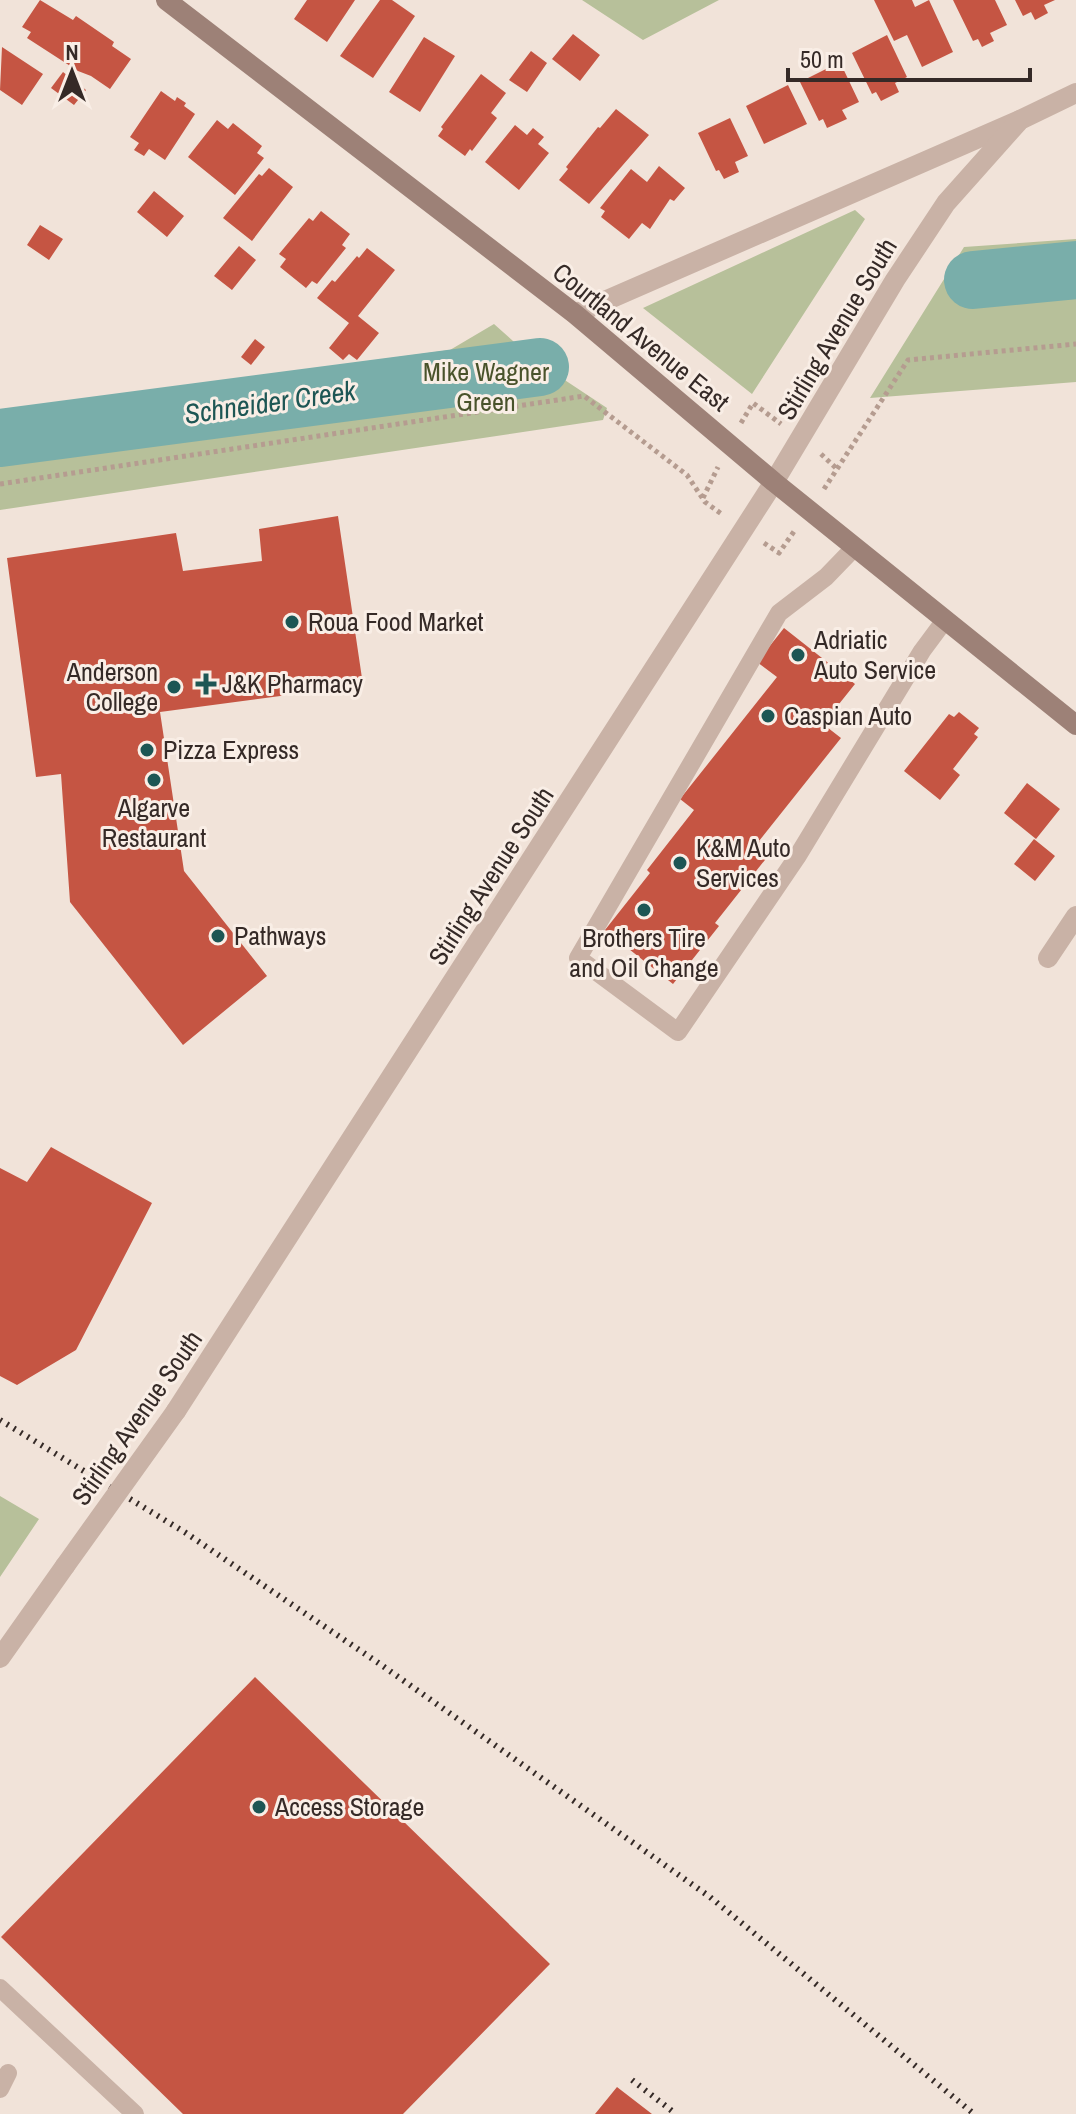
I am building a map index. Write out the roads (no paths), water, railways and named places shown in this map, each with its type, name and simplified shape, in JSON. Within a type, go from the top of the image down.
[{"type":"main road","name":"Courtland Avenue East","points":[[166,0],[575,314],[774,482],[1076,725]]},
{"type":"street","name":"Stirling Avenue South","points":[[575,314],[1076,93]]},
{"type":"street","name":"Stirling Avenue South","points":[[0,1658],[176,1411],[774,482],[895,280],[946,203],[1020,120]]},
{"type":"street","points":[[1048,958],[1076,916]]},
{"type":"lane","points":[[855,547],[826,577],[779,613],[578,958],[678,1032],[797,857],[922,651],[945,620]]},
{"type":"lane","points":[[0,1988],[135,2114]]},
{"type":"waterway","name":"Schneider Creek","points":[[973,280],[1076,270]]},
{"type":"waterway","name":"Schneider Creek","points":[[0,438],[540,367]]},
{"type":"railway","points":[[0,1420],[186,1533],[380,1664],[710,1897],[974,2114]]},
{"type":"railway","points":[[632,2080],[676,2114]]},
{"type":"place","name":"Roua Food Market","points":[[292,622]]},
{"type":"place","name":"Adriatic Auto Service","points":[[798,655]]},
{"type":"place","name":"J&K Pharmacy","points":[[206,684]]},
{"type":"place","name":"Anderson College","points":[[174,687]]},
{"type":"place","name":"Caspian Auto","points":[[768,716]]},
{"type":"place","name":"Pizza Express","points":[[147,750]]},
{"type":"place","name":"Algarve Restaurant","points":[[154,780]]},
{"type":"place","name":"K&M Auto Services","points":[[680,863]]},
{"type":"place","name":"Brothers Tire and Oil Change","points":[[644,910]]},
{"type":"place","name":"Pathways","points":[[218,936]]},
{"type":"place","name":"Access Storage","points":[[259,1807]]},
{"type":"park label","name":"Mike Wagner Green","points":[[486,387]]}]
